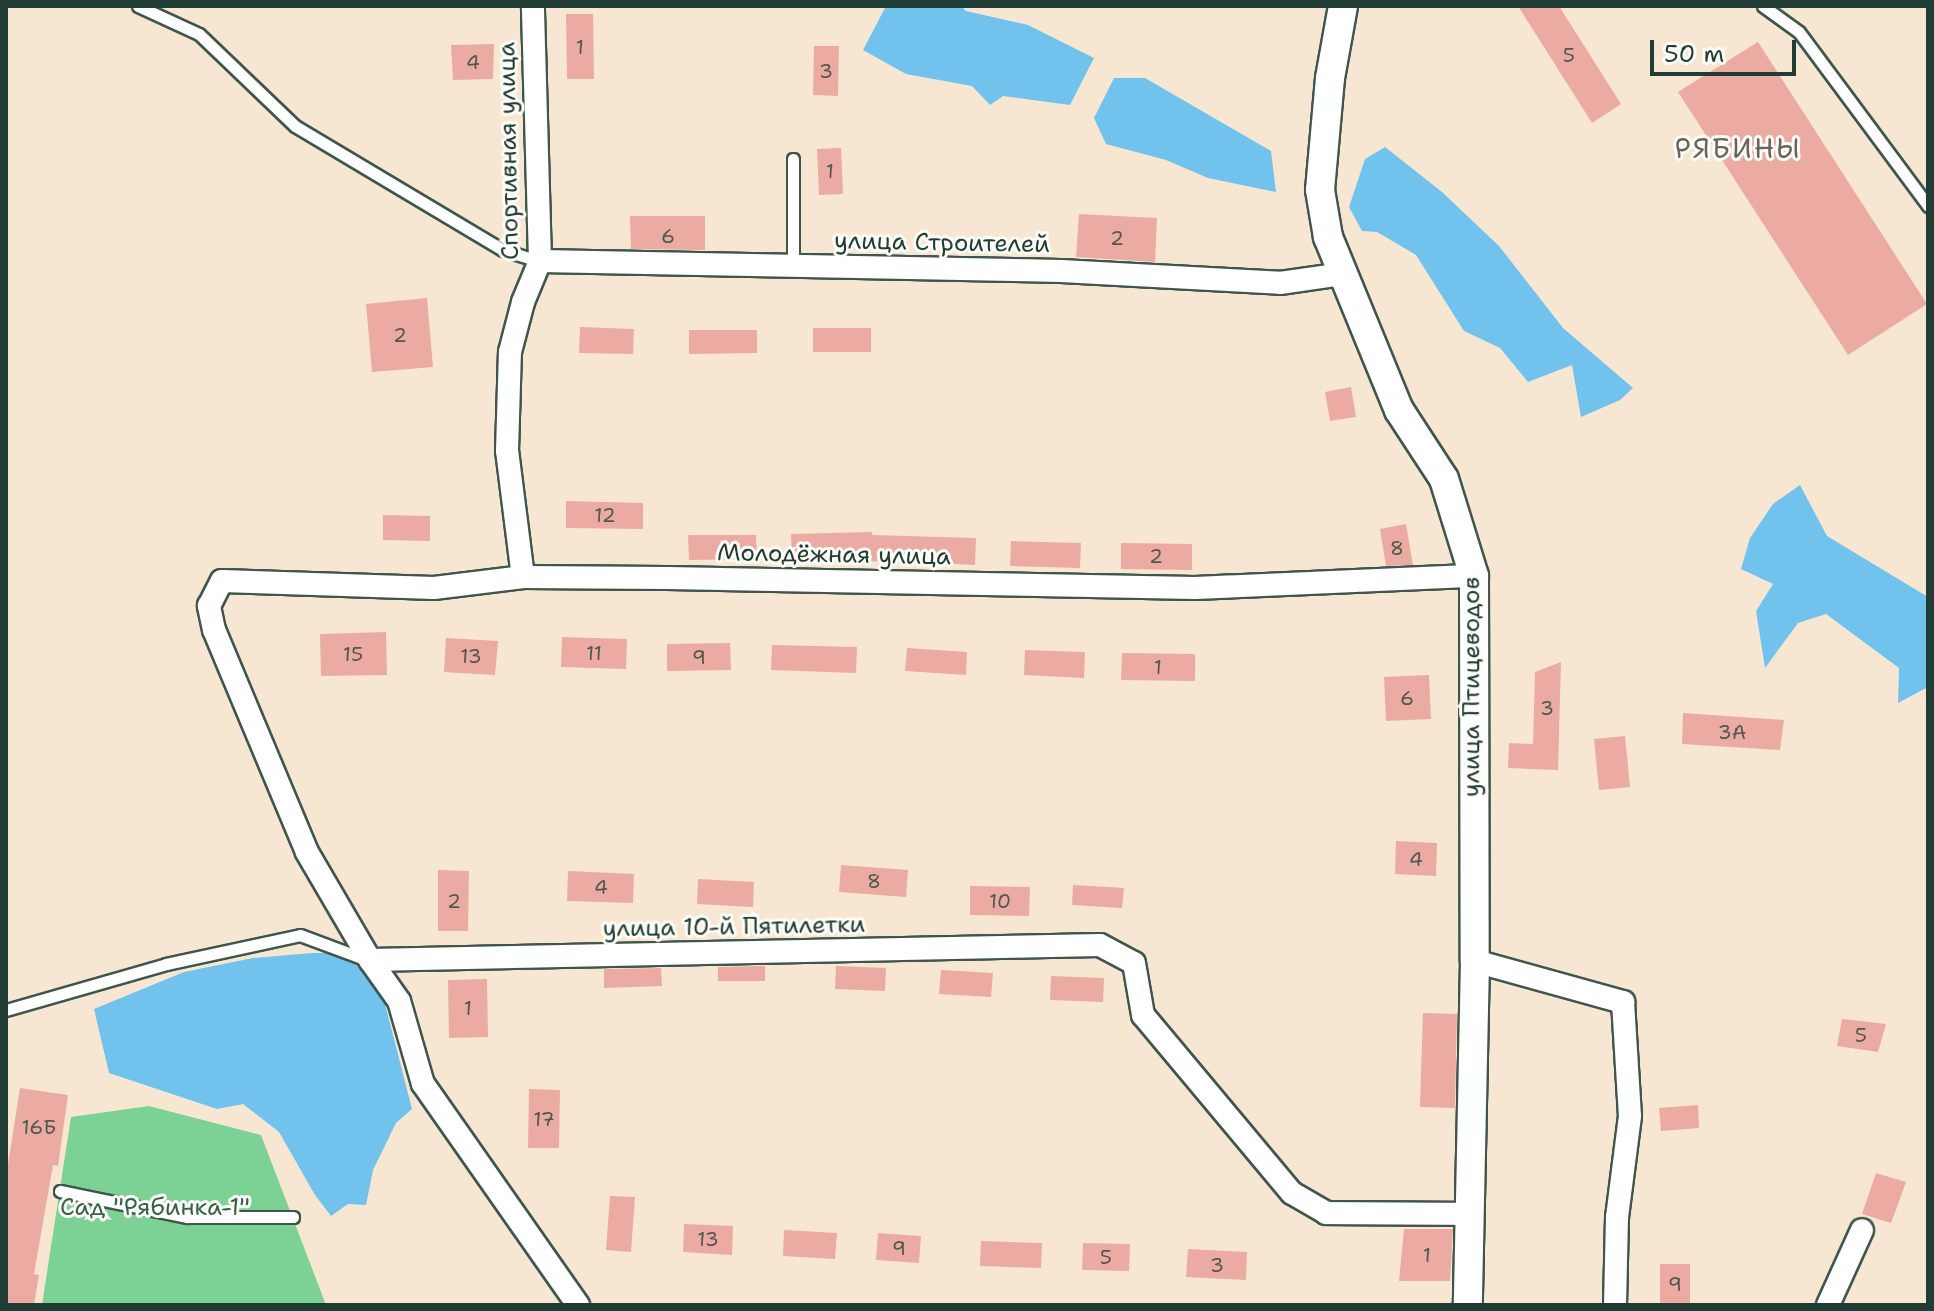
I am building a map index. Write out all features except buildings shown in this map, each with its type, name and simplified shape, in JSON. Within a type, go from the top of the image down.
[{"type":"street","name":"Спортивная улица","points":[[523,577],[507,451],[510,352],[523,302],[540,261],[533,6]]},
{"type":"street","name":"улица Птицеводов","points":[[1343,6],[1330,78],[1320,190],[1328,237],[1399,410],[1444,479],[1474,576],[1475,961],[1468,1305]]},
{"type":"street","name":"улица Строителей","points":[[540,261],[1061,271],[1280,283],[1343,274]]},
{"type":"street","name":"Молодёжная улица","points":[[370,960],[307,852],[214,630],[209,606],[222,581],[434,588],[523,577],[1195,588],[1474,576]]},
{"type":"street","name":"улица 10-й Пятилетки","points":[[370,960],[1100,945],[1134,963],[1143,1015],[1292,1193],[1326,1213],[1472,1214]]},
{"type":"street","points":[[370,960],[399,1001],[423,1084],[578,1305]]},
{"type":"street","points":[[1475,961],[1623,1002],[1630,1116],[1617,1217],[1615,1305]]},
{"type":"street","points":[[1828,1305],[1862,1230]]},
{"type":"lane","points":[[138,6],[199,34],[295,126],[503,250],[540,261]]},
{"type":"lane","points":[[1763,6],[1799,32],[1928,206]]},
{"type":"lane","points":[[793,159],[793,266]]},
{"type":"lane","points":[[6,1010],[166,964],[300,935],[370,960]]},
{"type":"lane","points":[[60,1191],[187,1217],[293,1217]]},
{"type":"green space","name":"Сад \"Рябинка-1\"","points":[[149,1106],[261,1135],[326,1305],[42,1305],[71,1117]]},
{"type":"water","points":[[886,6],[961,6],[966,11],[1028,25],[1094,58],[1070,105],[1003,96],[990,105],[972,86],[906,74],[863,50]]},
{"type":"water","points":[[1114,78],[1145,78],[1271,151],[1276,192],[1208,178],[1166,160],[1106,144],[1094,118]]},
{"type":"water","points":[[1385,147],[1442,192],[1499,246],[1563,328],[1633,388],[1620,400],[1581,417],[1572,365],[1528,382],[1500,348],[1464,331],[1416,255],[1377,232],[1362,231],[1349,207],[1365,159]]},
{"type":"water","points":[[1800,485],[1827,536],[1928,597],[1928,687],[1898,703],[1899,668],[1826,614],[1798,623],[1765,668],[1756,611],[1773,584],[1741,569],[1750,538],[1773,504]]},
{"type":"water","points":[[346,953],[383,996],[412,1109],[396,1123],[373,1170],[366,1205],[348,1204],[331,1216],[315,1195],[279,1132],[243,1104],[217,1109],[109,1073],[94,1009],[184,972],[253,958]]},
{"type":"district","name":"РЯБИНЫ","points":[[1738,148]]}]
